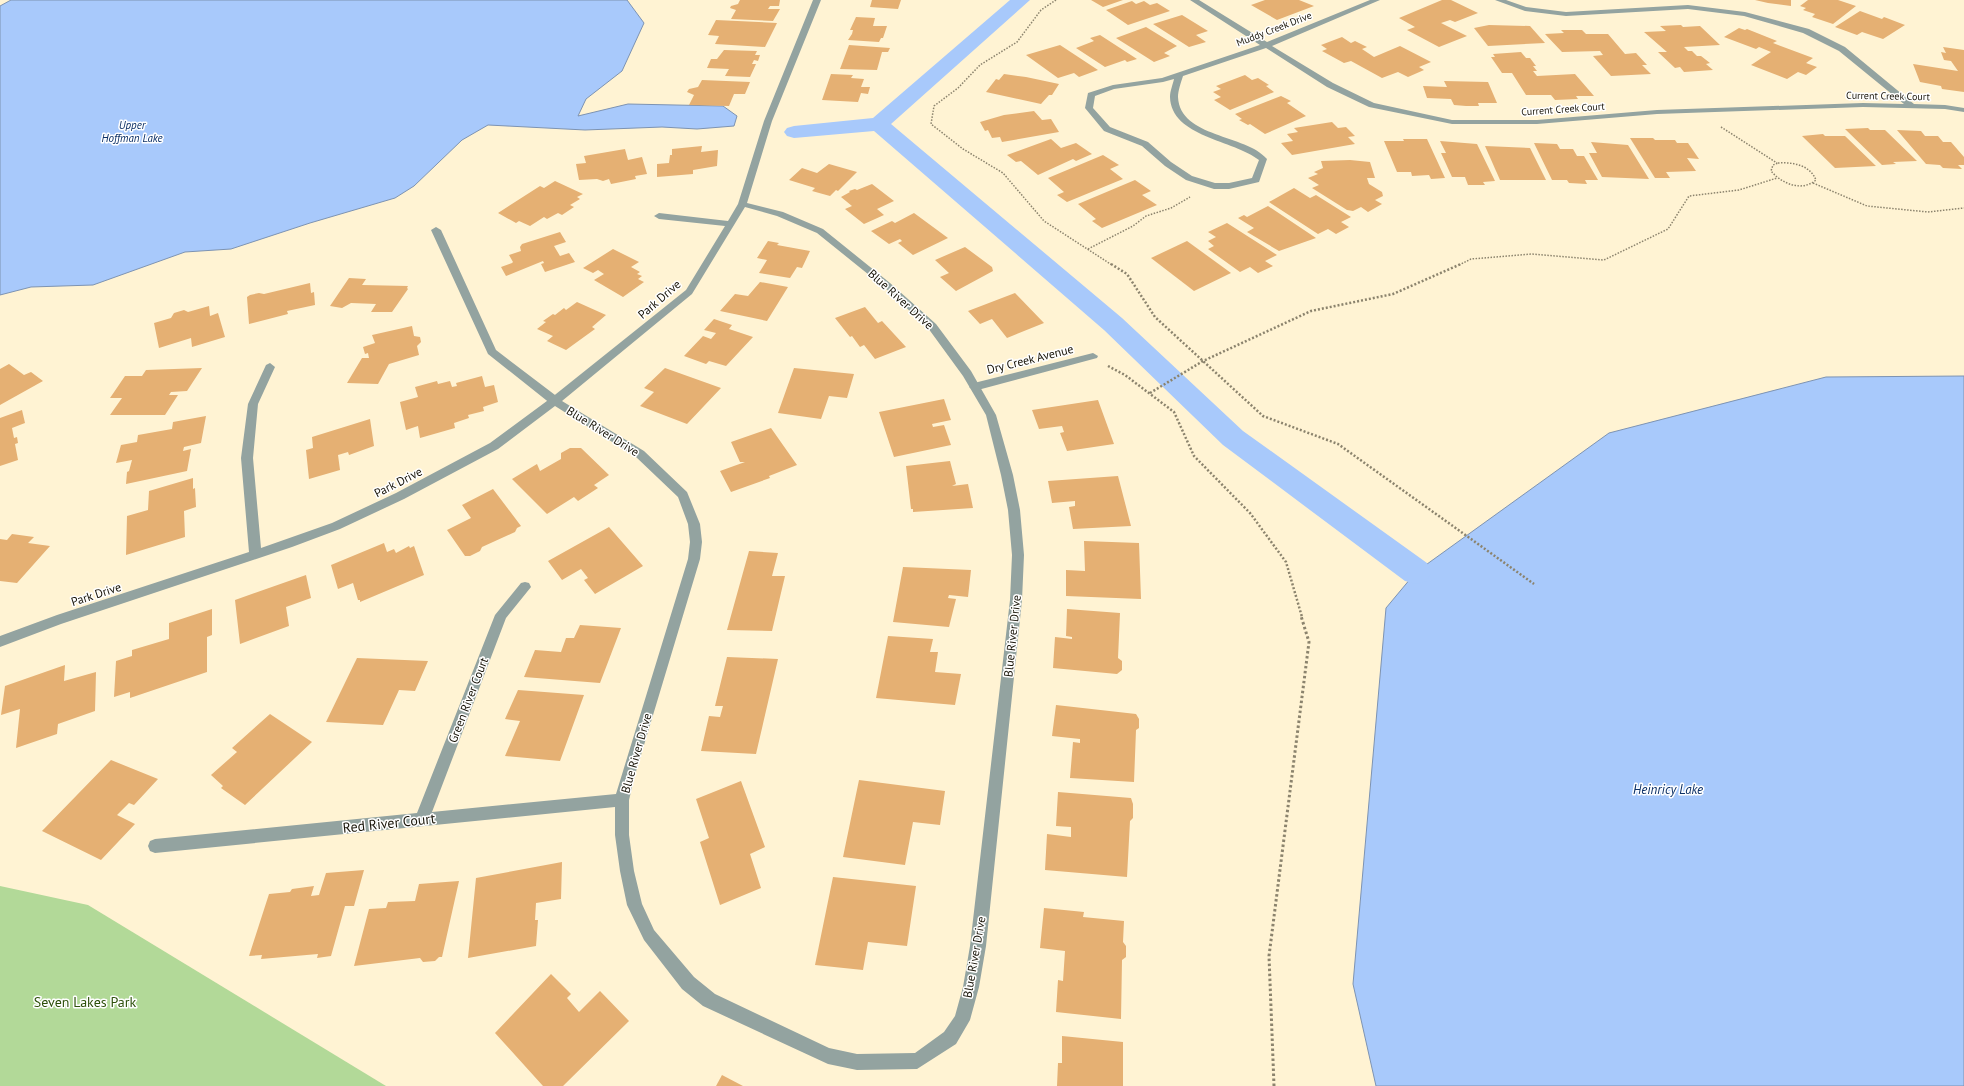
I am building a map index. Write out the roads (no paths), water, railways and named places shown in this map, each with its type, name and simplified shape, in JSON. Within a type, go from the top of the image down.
[{"type":"street","name":"Park Drive","points":[[0,642],[57,620],[336,526],[400,496],[494,446],[555,401],[689,292],[742,204],[768,121],[817,0]]},
{"type":"street","name":"Current Creek Court","points":[[1194,0],[1330,85],[1372,105],[1452,122],[1538,122],[1657,112],[1863,105],[1945,107],[1964,110]]},
{"type":"street","name":"Muddy Creek Drive","points":[[1179,75],[1174,97],[1180,115],[1198,130],[1252,151],[1262,160],[1256,180],[1230,186],[1214,186],[1189,178],[1168,164],[1146,144],[1107,129],[1089,108],[1091,95],[1113,87],[1163,80],[1179,75],[1266,45],[1376,0]]},
{"type":"street","points":[[1499,0],[1526,8],[1566,14],[1688,7],[1745,14],[1806,31],[1842,49],[1912,106]]},
{"type":"street","name":"Blue River Drive","points":[[436,230],[492,352],[555,401],[640,454],[683,495],[694,524],[696,542],[694,559],[628,775],[622,800],[622,835],[627,871],[635,905],[648,935],[688,983],[709,1000],[828,1056],[857,1062],[917,1061],[950,1038],[962,1020],[971,987],[978,946],[1016,592],[1018,555],[1015,518],[1007,475],[991,415],[974,387],[932,326],[887,285],[820,231],[780,214],[742,204]]},
{"type":"street","points":[[659,216],[730,224]]},
{"type":"street","name":"Dry Creek Avenue","points":[[974,387],[1093,356]]},
{"type":"street","points":[[255,554],[247,458],[253,404],[270,367]]},
{"type":"street","name":"Green River Court","points":[[422,820],[501,615],[525,587]]},
{"type":"street","name":"Red River Court","points":[[156,846],[622,800]]},
{"type":"water","name":"Upper Hoffman Lake","points":[[11,0],[627,0],[644,23],[622,71],[586,99],[578,116],[628,104],[723,106],[737,116],[734,126],[697,129],[662,127],[585,130],[488,125],[462,140],[414,186],[395,198],[310,223],[231,249],[185,252],[93,285],[31,287],[0,295],[0,6]]},
{"type":"water","name":"Heinricy Lake","points":[[1964,376],[1964,1086],[1376,1086],[1353,984],[1386,608],[1416,572],[1609,433],[1826,377]]},
{"type":"waterway","points":[[879,124],[1021,0]]},
{"type":"waterway","points":[[794,132],[879,124]]},
{"type":"waterway","points":[[879,124],[1113,324],[1233,438],[1416,572]]},
{"type":"park label","name":"Seven Lakes Park","points":[[85,1002]]}]
